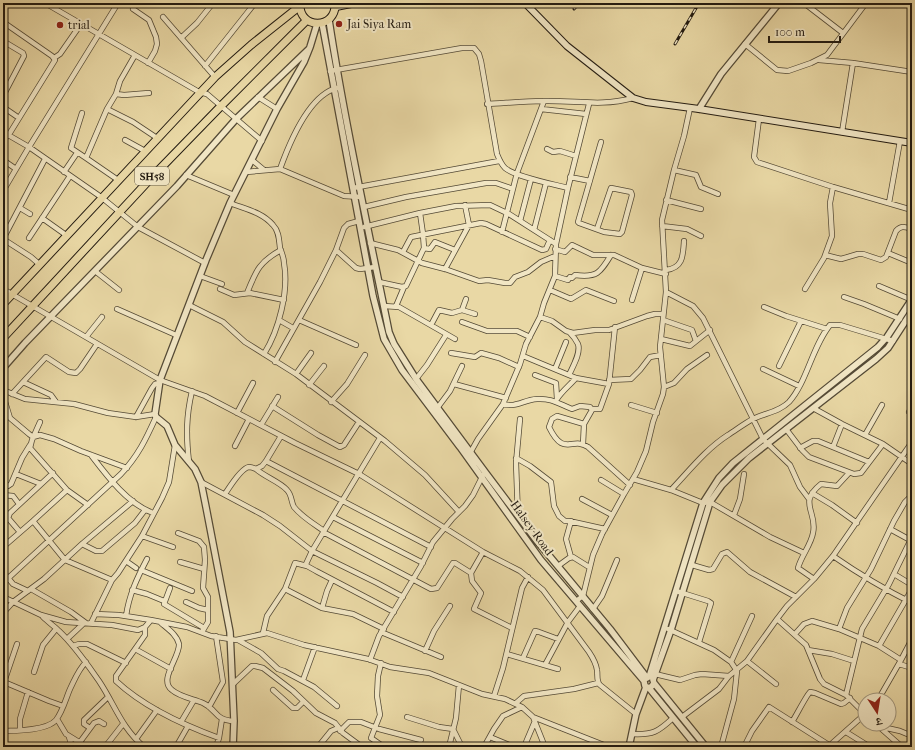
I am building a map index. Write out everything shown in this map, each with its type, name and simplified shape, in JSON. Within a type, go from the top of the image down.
[{"type":"main road","points":[[307,20],[319,23],[329,20],[335,12],[335,5],[356,3]]},
{"type":"main road","points":[[525,3],[567,46],[633,98],[646,102],[912,143]]},
{"type":"main road","name":"SH58","points":[[3,338],[119,212],[220,106],[307,20],[301,11],[300,4]]},
{"type":"main road","name":"SH58","points":[[3,304],[214,77],[300,4]]},
{"type":"street","points":[[45,3],[148,63],[200,92],[207,94],[262,141]]},
{"type":"street","points":[[3,191],[118,3]]},
{"type":"street","points":[[181,38],[213,3]]},
{"type":"street","points":[[204,66],[255,3]]},
{"type":"street","points":[[699,110],[722,74],[779,3]]},
{"type":"street","points":[[804,3],[844,33]]},
{"type":"street","points":[[745,44],[771,67],[777,70],[788,71],[819,60],[827,55],[866,3]]},
{"type":"street","points":[[133,9],[149,20],[156,37],[156,48],[148,63]]},
{"type":"street","points":[[163,16],[214,77]]},
{"type":"street","points":[[329,20],[337,70],[337,89]]},
{"type":"street","points":[[3,22],[54,58]]},
{"type":"street","points":[[3,583],[48,540],[113,482],[136,458],[145,443],[156,415],[159,381],[205,263],[230,203],[277,109],[304,62],[319,23]]},
{"type":"street","points":[[319,23],[330,71],[337,89],[348,148],[364,207],[389,332],[394,344],[418,381],[518,516],[610,629],[649,682],[673,718],[697,747]]},
{"type":"street","points":[[8,136],[54,62],[54,58],[60,54],[80,24]]},
{"type":"street","points":[[3,41],[23,53],[24,56],[3,96]]},
{"type":"street","points":[[3,368],[138,227],[236,119],[310,47]]},
{"type":"street","points":[[330,71],[462,48],[474,48],[479,54],[481,61],[487,104],[499,161],[505,168],[517,174],[568,188]]},
{"type":"street","points":[[86,158],[106,109],[116,94],[120,81],[135,55]]},
{"type":"street","points":[[819,60],[853,63],[911,72],[912,66]]},
{"type":"street","points":[[842,132],[853,63]]},
{"type":"street","points":[[280,169],[286,152],[310,108],[326,92],[337,89]]},
{"type":"street","points":[[116,94],[124,95],[149,93]]},
{"type":"street","points":[[258,97],[277,109]]},
{"type":"street","points":[[487,104],[544,100],[589,104],[617,102],[633,98]]},
{"type":"street","points":[[502,232],[517,174],[544,100]]},
{"type":"street","points":[[467,457],[472,452],[478,439],[506,398],[530,337],[540,317],[555,276],[556,244],[570,177],[589,104]]},
{"type":"street","points":[[3,107],[19,118]]},
{"type":"street","points":[[576,601],[583,596],[590,567],[605,529],[630,485],[646,452],[664,387],[661,339],[666,292],[666,272],[662,226],[666,200],[684,136],[690,108]]},
{"type":"street","points":[[106,109],[133,122],[157,138]]},
{"type":"street","points":[[541,109],[586,114]]},
{"type":"street","points":[[82,113],[71,145],[73,150],[118,180]]},
{"type":"street","points":[[759,119],[754,157],[757,162],[833,187],[912,210]]},
{"type":"street","points":[[3,132],[46,158],[101,197],[138,227],[205,263]]},
{"type":"street","points":[[125,140],[145,151]]},
{"type":"street","points":[[889,203],[900,141]]},
{"type":"street","points":[[597,229],[610,189],[613,188],[631,192],[632,195],[621,233],[612,233],[597,229],[578,222],[601,142]]},
{"type":"street","name":"Halsey Road","points":[[348,148],[353,188],[373,296],[382,331],[388,347],[414,388],[467,457],[548,568],[604,634],[649,682]]},
{"type":"street","points":[[547,149],[553,152],[560,151],[576,156]]},
{"type":"street","points":[[64,172],[77,153]]},
{"type":"street","points":[[39,264],[3,239],[46,158]]},
{"type":"street","points":[[3,160],[16,169]]},
{"type":"street","points":[[252,160],[264,170]]},
{"type":"street","points":[[353,188],[499,161]]},
{"type":"street","points":[[246,172],[280,169],[344,196],[361,197]]},
{"type":"street","points":[[674,170],[696,174],[701,187],[718,194]]},
{"type":"street","points":[[186,175],[234,195]]},
{"type":"street","points":[[29,238],[70,176]]},
{"type":"street","points":[[570,177],[590,181]]},
{"type":"street","points":[[520,221],[531,179]]},
{"type":"street","points":[[364,207],[412,196],[486,183],[513,189]]},
{"type":"street","points":[[534,230],[546,183]]},
{"type":"street","points":[[805,289],[825,255],[833,232],[830,203],[833,187]]},
{"type":"street","points":[[666,200],[701,209]]},
{"type":"street","points":[[230,203],[260,214],[269,221],[278,232],[284,262],[286,284],[284,300],[278,320],[271,341],[264,354]]},
{"type":"street","points":[[360,228],[420,213],[466,205],[490,205],[507,213],[556,244]]},
{"type":"street","points":[[446,269],[469,225],[466,205]]},
{"type":"street","points":[[20,208],[30,214]]},
{"type":"street","points":[[396,306],[424,248],[420,213]]},
{"type":"street","points":[[42,218],[66,235]]},
{"type":"street","points":[[275,362],[336,250],[344,228],[348,224],[359,221]]},
{"type":"street","points":[[403,252],[410,237],[483,223],[542,250],[546,249],[550,240]]},
{"type":"street","points":[[662,226],[687,229],[701,236]]},
{"type":"street","points":[[825,255],[841,259],[863,254],[881,260],[884,259],[888,253],[896,231],[904,226],[912,229]]},
{"type":"street","points":[[555,250],[565,252],[572,245],[593,255],[610,255],[642,268],[666,272],[676,268],[680,262],[683,254],[684,241]]},
{"type":"street","points":[[424,248],[431,249],[435,242],[456,250]]},
{"type":"street","points":[[370,243],[403,252],[417,260],[479,281],[488,280],[508,283],[515,277],[528,272],[541,262],[555,256]]},
{"type":"street","points":[[247,293],[260,265],[267,258],[281,250]]},
{"type":"street","points":[[336,250],[356,268],[368,268],[375,266]]},
{"type":"street","points":[[888,253],[912,263]]},
{"type":"street","points":[[555,276],[568,280],[570,277],[572,278],[575,275],[588,277],[592,276],[604,267],[610,255]]},
{"type":"street","points":[[632,300],[642,268]]},
{"type":"street","points":[[95,271],[119,290]]},
{"type":"street","points":[[200,276],[221,286],[234,295],[247,293],[284,300]]},
{"type":"street","points":[[379,282],[404,287]]},
{"type":"street","points":[[649,682],[656,674],[671,630],[710,502],[733,472],[765,441],[816,397],[867,357],[886,339],[912,300],[879,286]]},
{"type":"street","points":[[3,289],[159,381],[192,391],[359,474],[482,552],[503,561],[528,577],[543,590],[568,622],[595,661],[598,671],[598,683],[636,714]]},
{"type":"street","points":[[550,290],[571,299],[586,290],[614,301]]},
{"type":"street","points":[[666,292],[693,306],[703,318],[765,441],[790,465],[800,486],[809,499],[814,532],[798,568],[814,580]]},
{"type":"street","points":[[373,296],[381,295]]},
{"type":"street","points":[[844,297],[864,304],[899,320],[904,325]]},
{"type":"street","points":[[462,310],[466,298]]},
{"type":"street","points":[[189,305],[223,322],[245,342],[296,374],[380,438],[424,475],[459,512]]},
{"type":"street","points":[[384,306],[396,306],[455,339]]},
{"type":"street","points":[[764,308],[827,328]]},
{"type":"street","points":[[117,309],[176,335]]},
{"type":"street","points":[[431,325],[439,310],[452,312],[462,310],[476,314]]},
{"type":"street","points":[[570,333],[573,334],[595,330],[609,330],[647,316],[663,314]]},
{"type":"street","points":[[629,747],[636,714],[649,682],[703,502],[712,488],[728,468],[765,441],[786,429],[876,360],[888,348],[911,314]]},
{"type":"street","points":[[86,337],[102,317]]},
{"type":"street","points":[[540,317],[552,321],[570,333],[576,340],[578,347],[577,357],[569,375]]},
{"type":"street","points":[[278,320],[294,328]]},
{"type":"street","points":[[299,320],[356,345]]},
{"type":"street","points":[[663,320],[692,330],[696,341]]},
{"type":"street","points":[[779,366],[801,321]]},
{"type":"street","points":[[462,322],[487,331],[517,331],[530,337]]},
{"type":"street","points":[[671,490],[719,442],[753,419],[784,407],[796,393],[812,355],[830,325],[835,324],[893,341]]},
{"type":"street","points":[[503,404],[514,406],[523,402],[539,399],[557,400],[572,409],[580,406],[600,409],[609,382],[615,327]]},
{"type":"street","points":[[661,339],[692,346],[710,330]]},
{"type":"street","points":[[414,388],[446,335]]},
{"type":"street","points":[[555,369],[566,342]]},
{"type":"street","points":[[12,394],[46,357],[69,372],[76,373],[97,344]]},
{"type":"street","points":[[388,347],[394,344]]},
{"type":"street","points":[[296,374],[311,353]]},
{"type":"street","points":[[451,353],[475,357],[481,353],[519,366]]},
{"type":"street","points":[[331,402],[346,384],[365,355]]},
{"type":"street","points":[[523,356],[576,378],[609,382],[626,381],[631,379],[650,357],[661,355]]},
{"type":"street","points":[[664,387],[674,383],[687,369],[706,355]]},
{"type":"street","points":[[309,385],[324,366]]},
{"type":"street","points":[[438,407],[447,396],[462,366]]},
{"type":"street","points":[[763,369],[799,386]]},
{"type":"street","points":[[535,374],[556,383],[557,400]]},
{"type":"street","points":[[557,400],[562,392],[576,378]]},
{"type":"street","points":[[136,417],[152,388],[159,381]]},
{"type":"street","points":[[23,382],[51,395],[56,402]]},
{"type":"street","points":[[237,413],[253,383]]},
{"type":"street","points":[[454,384],[506,398]]},
{"type":"street","points":[[3,390],[25,399],[74,404],[108,413],[136,417],[156,415]]},
{"type":"street","points":[[189,462],[186,441],[187,418],[192,391]]},
{"type":"street","points":[[3,395],[4,405],[10,418],[33,437]]},
{"type":"street","points":[[261,425],[278,397]]},
{"type":"street","points":[[816,397],[820,403]]},
{"type":"street","points":[[631,405],[657,413]]},
{"type":"street","points":[[865,435],[882,405]]},
{"type":"street","points":[[272,406],[340,447],[344,445],[359,422]]},
{"type":"street","points":[[909,412],[912,406]]},
{"type":"street","points":[[803,408],[807,413]]},
{"type":"street","points":[[813,408],[884,444],[912,464]]},
{"type":"street","points":[[583,444],[584,424],[592,409]]},
{"type":"street","points":[[156,415],[167,426],[174,445],[195,469],[201,482],[231,639],[234,721],[233,747]]},
{"type":"street","points":[[584,424],[557,416],[552,419],[549,425],[554,436],[562,444],[583,444],[588,447],[630,485]]},
{"type":"street","points":[[235,446],[249,419]]},
{"type":"street","points":[[518,516],[516,458],[520,419]]},
{"type":"street","points":[[442,425],[448,421]]},
{"type":"street","points":[[3,486],[10,486],[40,422]]},
{"type":"street","points":[[833,447],[842,424]]},
{"type":"street","points":[[786,429],[800,448],[812,459],[854,474],[860,474],[884,444]]},
{"type":"street","points":[[33,437],[40,435],[54,439],[91,455],[127,468]]},
{"type":"street","points":[[256,469],[262,466],[266,461],[281,436]]},
{"type":"street","points":[[307,566],[306,564],[312,551],[380,438]]},
{"type":"street","points":[[800,448],[815,441],[869,462]]},
{"type":"street","points":[[682,717],[719,689],[729,676],[747,661],[777,619],[796,597],[814,580],[833,556],[912,442]]},
{"type":"street","points":[[30,445],[32,450],[67,490],[88,505]]},
{"type":"street","points":[[91,623],[112,580],[142,536],[162,498],[169,482],[174,445]]},
{"type":"street","points":[[91,455],[113,482],[133,501],[145,510],[153,513]]},
{"type":"street","points":[[516,458],[530,466],[551,482],[555,510],[564,521],[572,521],[605,529]]},
{"type":"street","points":[[266,461],[431,547]]},
{"type":"street","points":[[225,494],[232,482],[245,469],[250,467],[256,469],[263,475],[287,489],[291,495],[295,508],[324,532],[431,589],[435,589],[453,563],[471,573]]},
{"type":"street","points":[[370,660],[383,631],[431,547],[473,495],[485,472]]},
{"type":"street","points":[[809,499],[812,493],[821,484],[837,486],[849,472]]},
{"type":"street","points":[[20,532],[8,518],[10,513],[53,473]]},
{"type":"street","points":[[16,474],[41,484]]},
{"type":"street","points":[[734,515],[740,497],[744,474]]},
{"type":"street","points":[[633,479],[671,490],[703,502],[710,502],[770,537],[804,553]]},
{"type":"street","points":[[601,480],[624,494]]},
{"type":"street","points":[[201,482],[245,504],[280,526],[312,551],[403,597]]},
{"type":"street","points":[[3,547],[67,490]]},
{"type":"street","points":[[812,493],[857,523]]},
{"type":"street","points":[[3,494],[14,496],[19,504]]},
{"type":"street","points":[[839,629],[847,608],[866,579],[890,529],[905,502],[912,497]]},
{"type":"street","points":[[582,500],[612,515]]},
{"type":"street","points":[[3,613],[13,602],[30,590],[133,501]]},
{"type":"street","points":[[82,544],[96,551],[102,550],[135,523],[145,510]]},
{"type":"street","points":[[333,517],[423,563]]},
{"type":"street","points":[[33,521],[65,560],[112,580]]},
{"type":"street","points":[[572,521],[566,539],[571,557],[590,567]]},
{"type":"street","points":[[792,722],[810,692],[841,704],[844,703],[848,697],[859,637],[866,621],[889,584],[911,539],[890,529]]},
{"type":"street","points":[[178,533],[199,541],[202,544],[204,560],[203,588],[208,597],[208,622],[203,630]]},
{"type":"street","points":[[142,536],[165,546],[172,547]]},
{"type":"street","points":[[482,552],[471,573],[472,581],[481,593],[474,609],[512,628]]},
{"type":"street","points":[[692,565],[711,570],[715,568],[722,554],[727,552],[750,572],[796,597]]},
{"type":"street","points":[[833,556],[884,590],[912,602]]},
{"type":"street","points":[[548,568],[571,557]]},
{"type":"street","points":[[126,616],[128,601],[132,590],[147,559]]},
{"type":"street","points":[[594,609],[602,596],[617,560]]},
{"type":"street","points":[[126,561],[136,568]]},
{"type":"street","points":[[180,562],[204,569]]},
{"type":"street","points":[[263,633],[267,616],[285,589],[295,563],[298,562],[394,612]]},
{"type":"street","points":[[141,570],[192,591]]},
{"type":"street","points":[[683,570],[689,572]]},
{"type":"street","points":[[3,572],[13,584],[30,590],[71,612],[85,623]]},
{"type":"street","points":[[894,574],[912,585]]},
{"type":"street","points":[[494,696],[504,668],[522,588],[528,577]]},
{"type":"street","points":[[322,608],[332,580]]},
{"type":"street","points":[[164,601],[170,588]]},
{"type":"street","points":[[285,589],[322,608],[353,614],[383,631],[441,657]]},
{"type":"street","points":[[879,646],[912,589]]},
{"type":"street","points":[[132,590],[164,601],[165,605],[203,630],[216,636],[238,640],[267,633],[315,647],[381,663],[390,667],[428,673],[482,694],[516,703],[534,719],[545,747]]},
{"type":"street","points":[[676,591],[683,592],[711,603],[699,642]]},
{"type":"street","points":[[3,597],[41,615],[66,622],[117,626],[133,630],[146,627]]},
{"type":"street","points":[[186,602],[198,608],[208,610]]},
{"type":"street","points":[[425,650],[434,631],[450,606]]},
{"type":"street","points":[[546,665],[558,639],[580,606]]},
{"type":"street","points":[[670,612],[676,614]]},
{"type":"street","points":[[95,614],[126,616],[203,630]]},
{"type":"street","points":[[41,615],[67,639],[86,662],[123,724],[144,747]]},
{"type":"street","points":[[731,662],[752,616]]},
{"type":"street","points":[[777,619],[806,645],[820,679],[824,684],[848,697],[857,706]]},
{"type":"street","points":[[151,620],[146,627],[145,635],[116,676],[116,681],[129,692],[157,710],[188,726],[219,738]]},
{"type":"street","points":[[795,634],[804,624],[812,621],[839,629],[879,646],[900,662],[912,668]]},
{"type":"street","points":[[160,622],[173,634],[178,642],[179,648],[168,679],[169,688],[174,692],[209,707],[222,720],[234,721]]},
{"type":"street","points":[[67,639],[85,623]]},
{"type":"street","points":[[665,627],[714,650],[731,662],[737,670],[734,699],[721,747]]},
{"type":"street","points":[[34,672],[44,645],[56,629]]},
{"type":"street","points":[[604,634],[610,629]]},
{"type":"street","points":[[524,658],[535,632],[540,632],[558,639]]},
{"type":"street","points":[[209,707],[223,682],[216,636]]},
{"type":"street","points":[[883,692],[912,639]]},
{"type":"street","points":[[238,640],[261,653],[278,669],[284,670],[303,680],[337,706]]},
{"type":"street","points":[[73,646],[83,643],[87,644],[126,662]]},
{"type":"street","points":[[17,644],[4,682],[63,706]]},
{"type":"street","points":[[303,680],[315,647]]},
{"type":"street","points":[[135,649],[171,669]]},
{"type":"street","points":[[808,650],[832,654],[854,661]]},
{"type":"street","points":[[507,654],[558,669]]},
{"type":"street","points":[[747,661],[776,684]]},
{"type":"street","points":[[3,731],[20,730],[49,724],[57,719],[77,674],[86,662]]},
{"type":"street","points":[[381,663],[378,676],[377,696],[380,715],[371,738],[384,747]]},
{"type":"street","points":[[233,684],[252,666],[261,667],[293,691],[316,713],[332,721],[339,730],[362,747]]},
{"type":"street","points":[[656,674],[680,680],[702,674],[729,676]]},
{"type":"street","points":[[649,682],[682,717],[706,747]]},
{"type":"street","points":[[516,703],[524,696],[574,689],[598,683]]},
{"type":"street","points":[[449,747],[456,718],[459,685]]},
{"type":"street","points":[[273,690],[293,708],[297,708],[303,702]]},
{"type":"street","points":[[20,730],[20,719],[28,692]]},
{"type":"street","points":[[90,728],[84,724],[84,720],[87,715],[98,708],[108,697]]},
{"type":"street","points":[[181,722],[194,700]]},
{"type":"street","points":[[484,747],[494,728],[503,716],[522,707]]},
{"type":"street","points":[[744,747],[752,731],[769,707],[830,747],[857,722]]},
{"type":"street","points":[[136,739],[157,710]]},
{"type":"street","points":[[407,717],[439,727],[453,729]]},
{"type":"street","points":[[632,734],[645,734],[660,730],[673,718]]},
{"type":"street","points":[[57,719],[64,732],[69,737],[87,747]]},
{"type":"street","points":[[524,747],[534,719]]},
{"type":"street","points":[[534,719],[609,747]]},
{"type":"street","points":[[216,747],[222,720]]},
{"type":"street","points":[[80,742],[97,721],[104,724]]},
{"type":"street","points":[[318,747],[331,731],[339,730],[349,722],[355,721],[421,740]]},
{"type":"street","points":[[105,747],[123,724]]},
{"type":"street","points":[[176,747],[188,726]]},
{"type":"street","points":[[453,729],[462,747]]},
{"type":"street","points":[[897,730],[912,736]]},
{"type":"street","points":[[846,732],[870,747]]},
{"type":"street","points":[[885,732],[902,747]]},
{"type":"street","points":[[69,737],[72,747]]},
{"type":"street","points":[[490,737],[514,747]]},
{"type":"street","points":[[907,747],[912,739]]},
{"type":"railway","points":[[574,9],[579,3]]},
{"type":"railway","points":[[675,44],[699,3]]},
{"type":"place","name":"Jai Siya Ram","points":[[339,24]]},
{"type":"place","name":"trial","points":[[60,25]]}]
